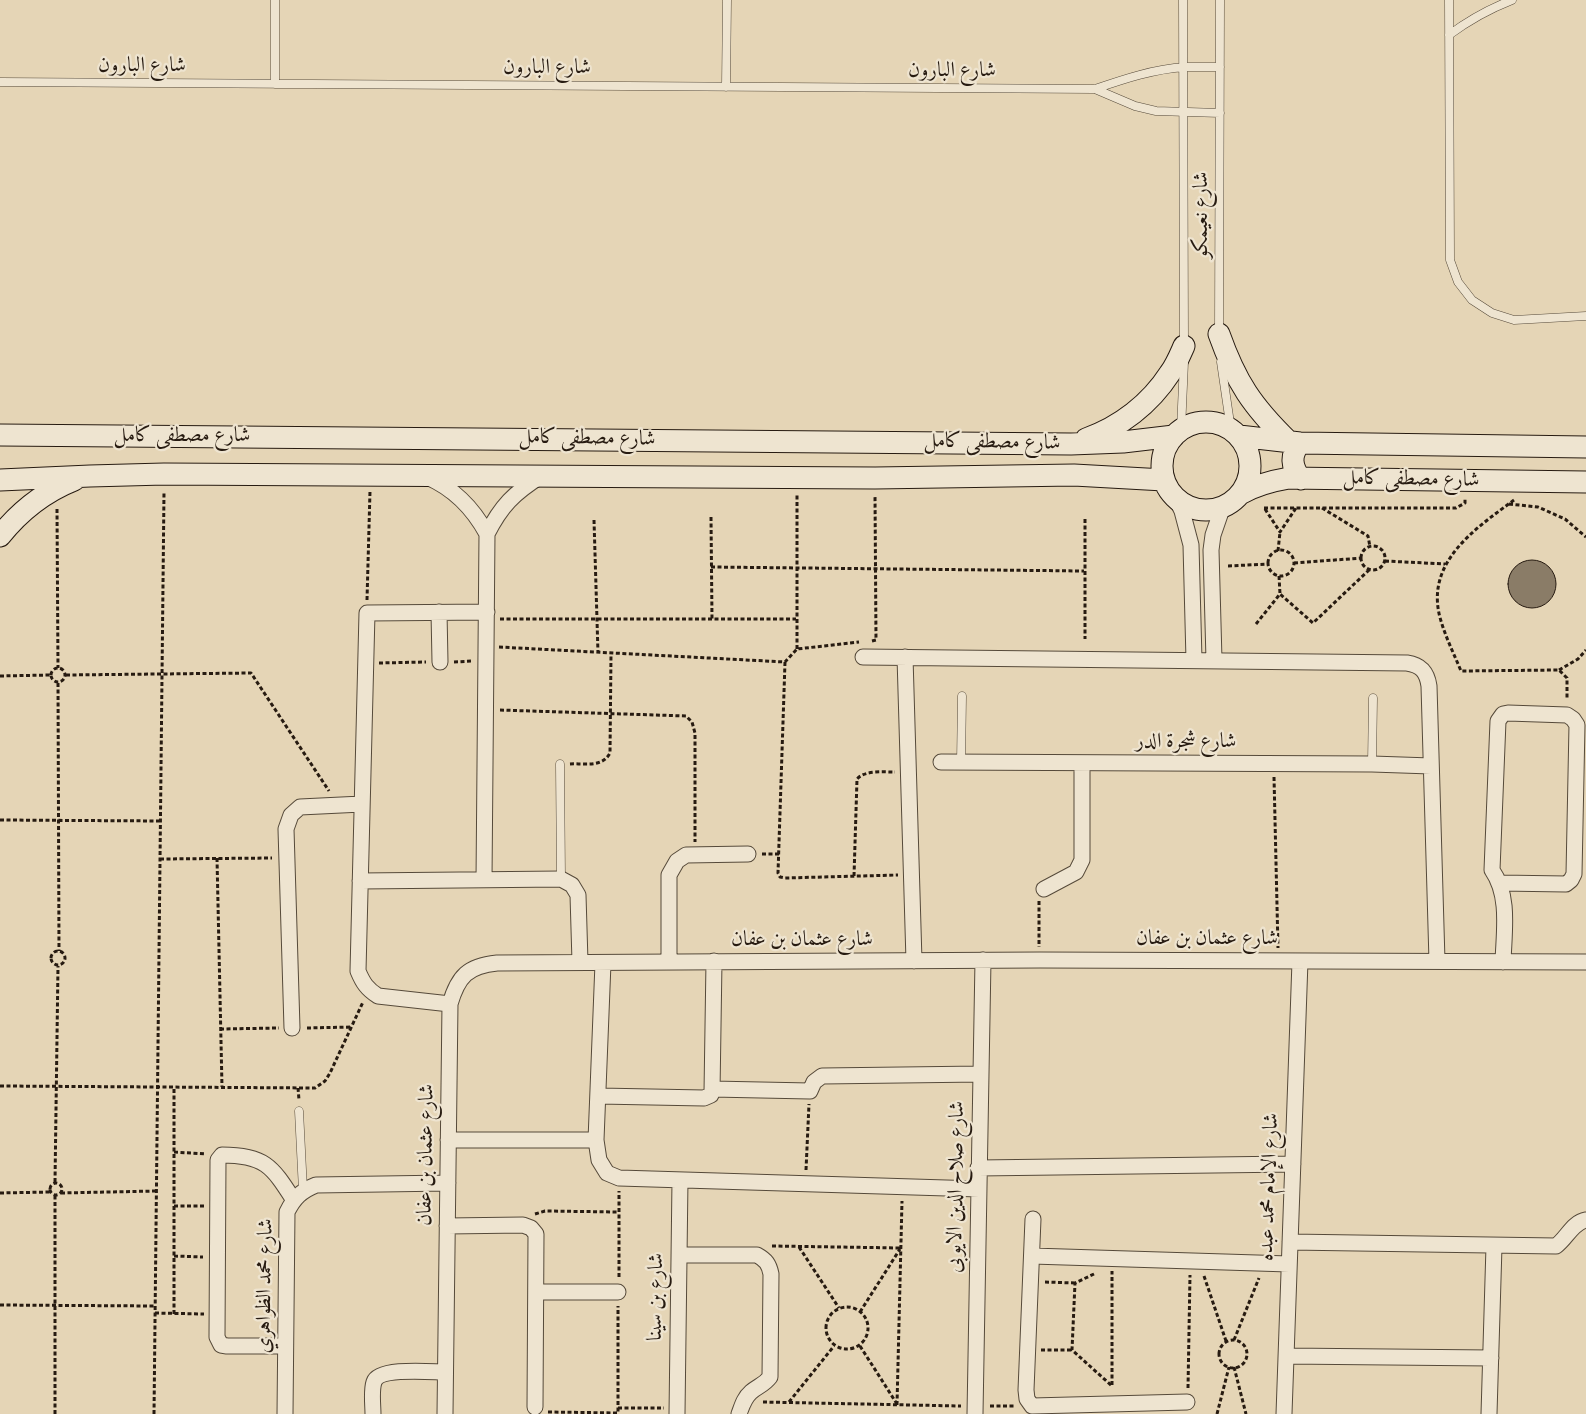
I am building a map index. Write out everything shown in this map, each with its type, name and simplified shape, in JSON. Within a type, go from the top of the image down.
[{"type":"street","points":[[1219,334],[1230,365],[1246,394],[1265,420],[1294,442],[1296,448],[1292,461],[1297,474],[1301,478]]},
{"type":"street","points":[[1071,444],[1100,434],[1120,422],[1151,398],[1170,374],[1184,346]]},
{"type":"street","points":[[1194,660],[1190,545],[1182,511],[1169,488],[1162,461],[1164,452],[1177,433],[1201,422],[1222,424],[1235,433],[1248,453],[1250,471],[1246,483],[1232,500],[1213,535],[1211,550],[1214,660]]},
{"type":"street","name":"شارع مصطفى كامل","points":[[0,435],[1071,444],[1097,443],[1177,433]]},
{"type":"street","name":"شارع مصطفى كامل","points":[[1235,433],[1294,442],[1586,447]]},
{"type":"street","points":[[1097,443],[1104,446],[1110,459],[1108,467],[1104,472],[1097,475]]},
{"type":"street","name":"شارع مصطفى كامل","points":[[0,480],[164,474],[798,478],[1097,475],[1169,488]]},
{"type":"street","points":[[0,536],[11,522],[32,503],[56,488],[90,476]]},
{"type":"street","points":[[423,476],[455,492],[473,512],[488,534]]},
{"type":"street","points":[[484,880],[488,534],[496,516],[508,501],[522,488],[542,476]]},
{"type":"street","name":"شارع مصطفى كامل","points":[[1232,500],[1255,486],[1272,480],[1301,478],[1586,482]]},
{"type":"street","points":[[1169,488],[1182,503],[1202,510],[1213,510],[1232,500]]},
{"type":"street","points":[[450,1004],[378,996],[362,982],[358,971],[366,613],[440,612],[487,615]]},
{"type":"street","points":[[440,612],[440,662]]},
{"type":"street","points":[[863,657],[1214,660],[1414,664],[1420,667],[1428,679],[1437,961]]},
{"type":"street","points":[[905,657],[914,961]]},
{"type":"street","points":[[1500,883],[1566,884],[1574,874],[1577,725],[1567,715],[1508,713],[1498,721],[1492,870],[1500,883],[1504,902],[1504,962]]},
{"type":"street","name":"شارع شجرة الدر","points":[[941,762],[1372,764],[1431,766]]},
{"type":"street","points":[[1044,889],[1076,872],[1082,860],[1082,763]]},
{"type":"street","points":[[292,1028],[286,829],[291,815],[300,807],[362,804]]},
{"type":"street","points":[[669,962],[669,875],[678,861],[686,855],[748,854]]},
{"type":"street","points":[[360,881],[561,879],[572,885],[578,895],[580,962]]},
{"type":"street","name":"شارع عثمان بن عفان","points":[[445,1414],[450,1004],[455,987],[465,973],[480,965],[580,962],[982,960],[1586,962]]},
{"type":"street","name":"شارع صلاح الدين الايوبى","points":[[975,1410],[982,960]]},
{"type":"street","name":"شارع الإمام محمد عبده","points":[[1284,1414],[1300,961]]},
{"type":"street","points":[[599,1096],[704,1098],[711,1095],[714,962]]},
{"type":"street","points":[[603,963],[596,1140],[600,1160],[607,1173],[619,1178],[979,1189]]},
{"type":"street","points":[[712,1088],[810,1091],[814,1082],[822,1076],[981,1074]]},
{"type":"street","points":[[448,1140],[596,1140]]},
{"type":"street","points":[[286,1346],[227,1346],[221,1344],[217,1338],[218,1160],[222,1155],[246,1156],[260,1160],[271,1168],[298,1195],[316,1185],[448,1183]]},
{"type":"street","points":[[978,1168],[1293,1164]]},
{"type":"street","name":"شارع بن سينا","points":[[677,1411],[680,1180]]},
{"type":"street","name":"شارع محمد الظواهري","points":[[285,1414],[287,1212],[298,1195]]},
{"type":"street","points":[[1033,1219],[1026,1390],[1027,1399],[1032,1406],[1187,1402]]},
{"type":"street","points":[[1290,1242],[1556,1246],[1562,1242],[1575,1226],[1582,1220],[1586,1220]]},
{"type":"street","points":[[448,1226],[523,1225],[531,1228],[536,1234],[537,1409]]},
{"type":"street","points":[[1489,1414],[1494,1246]]},
{"type":"street","points":[[679,1255],[757,1255],[770,1266],[770,1377],[765,1384],[750,1393],[741,1408]]},
{"type":"street","points":[[1032,1256],[1112,1262],[1195,1261],[1289,1264]]},
{"type":"street","points":[[536,1292],[618,1292]]},
{"type":"street","points":[[1286,1356],[1490,1358]]},
{"type":"street","points":[[373,1414],[373,1384],[380,1375],[391,1372],[446,1372]]},
{"type":"lane","points":[[275,0],[275,84]]},
{"type":"lane","points":[[726,87],[727,0]]},
{"type":"lane","name":"شارع نعيمكو","points":[[1177,433],[1184,346],[1183,0]]},
{"type":"lane","name":"شارع نعيمكو","points":[[1220,0],[1219,334],[1224,382],[1235,433]]},
{"type":"lane","points":[[1449,0],[1450,260],[1458,282],[1472,300],[1492,313],[1514,320],[1586,316]]},
{"type":"lane","points":[[1449,35],[1470,20],[1512,0]]},
{"type":"lane","name":"شارع البارون","points":[[0,82],[1095,89],[1136,76],[1184,67],[1220,67]]},
{"type":"lane","name":"شارع البارون","points":[[1095,89],[1114,99],[1156,111],[1220,113]]},
{"type":"lane","points":[[961,763],[962,696]]},
{"type":"lane","points":[[1372,764],[1373,698]]},
{"type":"lane","points":[[560,764],[561,879]]},
{"type":"lane","points":[[298,1195],[299,1110]]},
{"type":"path","points":[[154,1414],[164,474]]},
{"type":"path","points":[[366,613],[370,476]]},
{"type":"path","points":[[798,478],[796,649],[786,662],[778,873],[780,877],[785,878],[912,874]]},
{"type":"path","points":[[796,649],[876,640],[875,478]]},
{"type":"path","points":[[1280,532],[1264,508],[1456,508],[1461,507],[1465,503],[1466,481]]},
{"type":"path","points":[[56,488],[58,668]]},
{"type":"path","points":[[1516,498],[1461,542],[1446,564],[1440,582],[1438,601],[1440,620],[1461,671],[1559,670],[1578,658],[1586,650]]},
{"type":"path","points":[[1509,504],[1538,507],[1565,519],[1586,538]]},
{"type":"path","points":[[1278,550],[1280,532],[1296,508]]},
{"type":"path","points":[[1322,508],[1368,536],[1370,547]]},
{"type":"path","points":[[711,517],[712,619]]},
{"type":"path","points":[[1084,519],[1085,639]]},
{"type":"path","points":[[594,520],[598,653]]},
{"type":"path","points":[[1370,569],[1366,567],[1362,558],[1366,549],[1375,546],[1383,552],[1385,561]]},
{"type":"path","points":[[1278,550],[1284,550],[1289,553],[1293,557],[1294,563],[1290,573],[1279,576],[1274,574],[1268,564],[1269,558],[1278,550]]},
{"type":"path","points":[[1294,563],[1362,558]]},
{"type":"path","points":[[1385,561],[1446,564]]},
{"type":"path","points":[[1280,594],[1313,623],[1370,569],[1379,568],[1385,561]]},
{"type":"path","points":[[1228,566],[1268,564]]},
{"type":"path","points":[[711,567],[1084,571]]},
{"type":"path","points":[[1256,624],[1280,594],[1279,576]]},
{"type":"path","points":[[487,615],[597,619],[796,619]]},
{"type":"path","points":[[486,647],[786,662]]},
{"type":"path","points":[[560,764],[601,763],[606,760],[610,753],[611,654]]},
{"type":"path","points":[[58,668],[65,672],[66,675]]},
{"type":"path","points":[[51,675],[52,671],[58,668]]},
{"type":"path","points":[[1559,670],[1567,678],[1567,715]]},
{"type":"path","points":[[66,675],[251,672],[338,805]]},
{"type":"path","points":[[51,675],[52,679],[62,682],[66,675]]},
{"type":"path","points":[[0,676],[51,675]]},
{"type":"path","points":[[58,682],[58,951]]},
{"type":"path","points":[[486,710],[686,716],[692,722],[694,733],[695,855]]},
{"type":"path","points":[[1273,764],[1278,961]]},
{"type":"path","points":[[854,876],[857,779],[861,774],[866,773],[909,771]]},
{"type":"path","points":[[0,820],[161,821]]},
{"type":"path","points":[[217,858],[222,1088]]},
{"type":"path","points":[[160,859],[287,858]]},
{"type":"path","points":[[1040,960],[1038,904],[1044,889]]},
{"type":"path","points":[[58,951],[55,951],[51,958],[51,962],[58,966]]},
{"type":"path","points":[[58,951],[62,952],[66,959],[62,965],[58,966]]},
{"type":"path","points":[[55,1182],[58,966]]},
{"type":"path","points":[[0,1086],[315,1088],[326,1081],[369,990]]},
{"type":"path","points":[[174,1087],[174,1314]]},
{"type":"path","points":[[805,1184],[810,1091]]},
{"type":"path","points":[[174,1152],[222,1155]]},
{"type":"path","points":[[537,1409],[618,1413],[619,1178]]},
{"type":"path","points":[[50,1192],[50,1186],[55,1182]]},
{"type":"path","points":[[55,1182],[58,1182],[62,1187],[61,1193]]},
{"type":"path","points":[[897,1405],[902,1186]]},
{"type":"path","points":[[0,1193],[50,1192],[55,1195],[61,1193],[156,1191]]},
{"type":"path","points":[[55,1195],[55,1414]]},
{"type":"path","points":[[174,1206],[217,1206]]},
{"type":"path","points":[[523,1225],[528,1218],[536,1213],[545,1211],[619,1212]]},
{"type":"path","points":[[757,1255],[770,1246],[901,1248]]},
{"type":"path","points":[[798,1247],[838,1308]]},
{"type":"path","points":[[860,1312],[901,1248]]},
{"type":"path","points":[[174,1256],[217,1257]]},
{"type":"path","points":[[1195,1261],[1226,1341]]},
{"type":"path","points":[[1187,1402],[1195,1261]]},
{"type":"path","points":[[1030,1281],[1075,1283],[1112,1262],[1112,1404]]},
{"type":"path","points":[[1234,1340],[1264,1263]]},
{"type":"path","points":[[1072,1350],[1075,1283]]},
{"type":"path","points":[[0,1305],[155,1306]]},
{"type":"path","points":[[846,1307],[854,1308],[860,1312],[867,1322],[868,1329],[864,1341],[860,1346],[847,1350],[834,1346],[829,1341],[825,1326],[832,1312],[838,1308],[846,1307]]},
{"type":"path","points":[[155,1313],[217,1314]]},
{"type":"path","points":[[1234,1340],[1244,1346],[1246,1357],[1240,1366],[1234,1368],[1228,1367],[1220,1360],[1219,1355],[1222,1345],[1226,1341],[1234,1340]]},
{"type":"path","points":[[789,1403],[834,1346]]},
{"type":"path","points":[[860,1346],[897,1405]]},
{"type":"path","points":[[1028,1349],[1072,1350],[1112,1386]]},
{"type":"path","points":[[1218,1414],[1228,1367]]},
{"type":"path","points":[[1234,1368],[1246,1414]]},
{"type":"path","points":[[741,1408],[789,1403],[897,1405],[975,1410],[1032,1406]]},
{"type":"path","points":[[618,1408],[677,1411]]},
{"type":"building","points":[[1527,560],[1537,560],[1546,564],[1552,570],[1555,575],[1555,593],[1546,604],[1537,608],[1527,608],[1518,604],[1512,598],[1508,589],[1508,579],[1512,570],[1518,564]]}]
